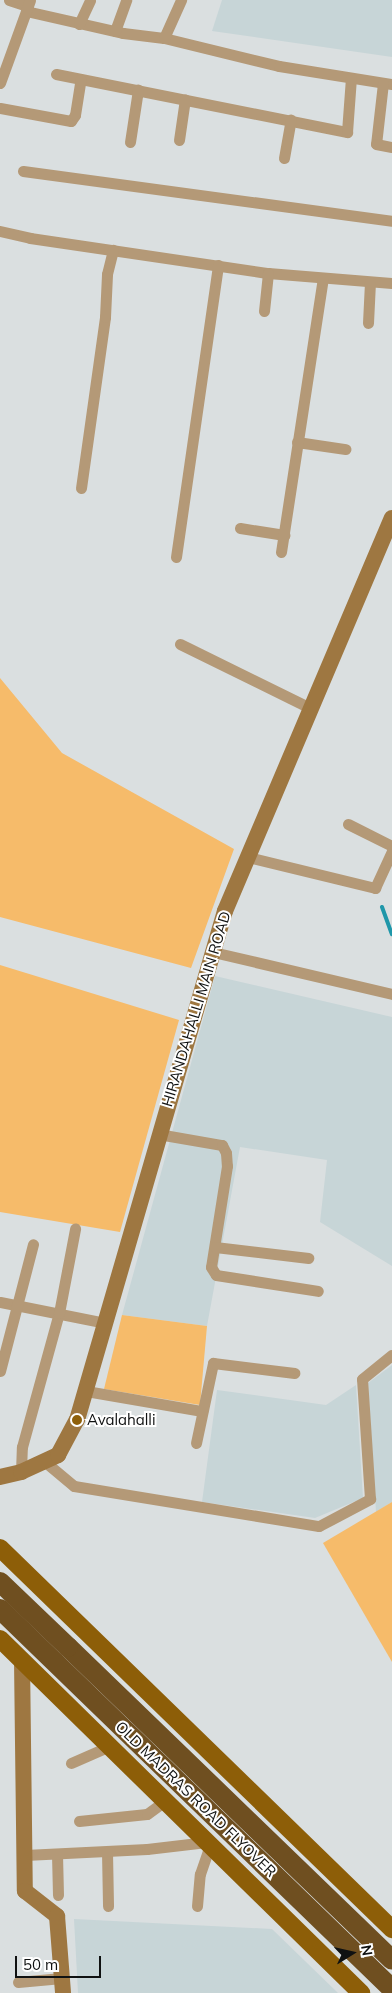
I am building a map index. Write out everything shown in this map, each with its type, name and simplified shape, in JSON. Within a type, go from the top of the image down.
[{"type":"highway","name":"OLD MADRAS ROAD FLYOVER","points":[[0,1582],[392,1960]]},
{"type":"highway","name":"OLD MADRAS ROAD FLYOVER","points":[[0,1608],[392,1989]]},
{"type":"main road","name":"HIRANDAHALLI MAIN ROAD","points":[[0,1477],[21,1472],[58,1454],[77,1420],[158,1134],[225,911],[392,518]]},
{"type":"main road","points":[[0,1548],[392,1930]]},
{"type":"main road","points":[[0,1639],[361,1993]]},
{"type":"main road","points":[[22,1660],[26,1894],[57,1916],[63,1986]]},
{"type":"street","points":[[9,0],[79,24],[164,38],[279,66],[388,83],[376,144],[392,146]]},
{"type":"street","points":[[79,24],[90,0]]},
{"type":"street","points":[[114,31],[126,0]]},
{"type":"street","points":[[164,38],[181,0]]},
{"type":"street","points":[[0,84],[28,6]]},
{"type":"street","points":[[56,74],[347,132],[351,78]]},
{"type":"street","points":[[0,108],[71,120],[75,115],[81,79]]},
{"type":"street","points":[[130,142],[138,90]]},
{"type":"street","points":[[179,140],[185,99]]},
{"type":"street","points":[[284,158],[291,120]]},
{"type":"street","points":[[23,171],[392,222]]},
{"type":"street","points":[[0,231],[268,273],[323,280],[392,283]]},
{"type":"street","points":[[81,488],[113,250]]},
{"type":"street","points":[[176,557],[218,265]]},
{"type":"street","points":[[264,311],[268,273]]},
{"type":"street","points":[[281,552],[323,280]]},
{"type":"street","points":[[368,323],[370,282]]},
{"type":"street","points":[[297,442],[345,449]]},
{"type":"street","points":[[240,528],[284,535]]},
{"type":"street","points":[[180,644],[310,708]]},
{"type":"street","points":[[348,824],[392,846]]},
{"type":"street","points":[[248,857],[375,888],[392,851]]},
{"type":"street","points":[[213,952],[392,994]]},
{"type":"street","points":[[158,1134],[222,1145],[227,1166],[212,1267],[216,1275],[318,1291]]},
{"type":"street","points":[[21,1472],[22,1447],[59,1313],[75,1229]]},
{"type":"street","points":[[0,1371],[19,1305],[33,1244]]},
{"type":"street","points":[[215,1247],[308,1258]]},
{"type":"street","points":[[0,1302],[105,1323]]},
{"type":"street","points":[[44,1461],[74,1486],[319,1526],[370,1499],[362,1379],[392,1354]]},
{"type":"street","points":[[196,1443],[213,1363],[294,1373]]},
{"type":"street","points":[[86,1391],[202,1411]]},
{"type":"street","points":[[0,1595],[22,1570]]},
{"type":"street","points":[[71,1763],[110,1746]]},
{"type":"street","points":[[79,1820],[147,1814],[165,1801]]},
{"type":"street","points":[[25,1855],[107,1852],[209,1844],[200,1874],[196,1906]]},
{"type":"street","points":[[107,1852],[108,1906]]},
{"type":"street","points":[[57,1854],[58,1895]]},
{"type":"street","points":[[18,1982],[63,1986]]},
{"type":"shaded area","points":[[222,0],[392,0],[392,57],[212,31]]},
{"type":"shaded area","points":[[0,678],[62,753],[234,849],[191,968],[0,917]]},
{"type":"shaded area","points":[[0,965],[179,1020],[120,1232],[0,1212]]},
{"type":"shaded area","points":[[215,976],[392,1017],[392,1266],[320,1222],[327,1160],[240,1147],[207,1326],[122,1315]]},
{"type":"shaded area","points":[[122,1315],[207,1326],[200,1405],[104,1389]]},
{"type":"shaded area","points":[[392,1365],[392,1502],[376,1512],[368,1383]]},
{"type":"shaded area","points":[[356,1385],[363,1498],[315,1518],[202,1502],[217,1390],[326,1405]]},
{"type":"shaded area","points":[[392,1502],[392,1662],[323,1543]]},
{"type":"shaded area","points":[[74,1919],[272,1929],[338,1993],[78,1993]]},
{"type":"waterway","points":[[382,907],[392,934]]},
{"type":"place","name":"Avalahalli","points":[[77,1420]]}]
